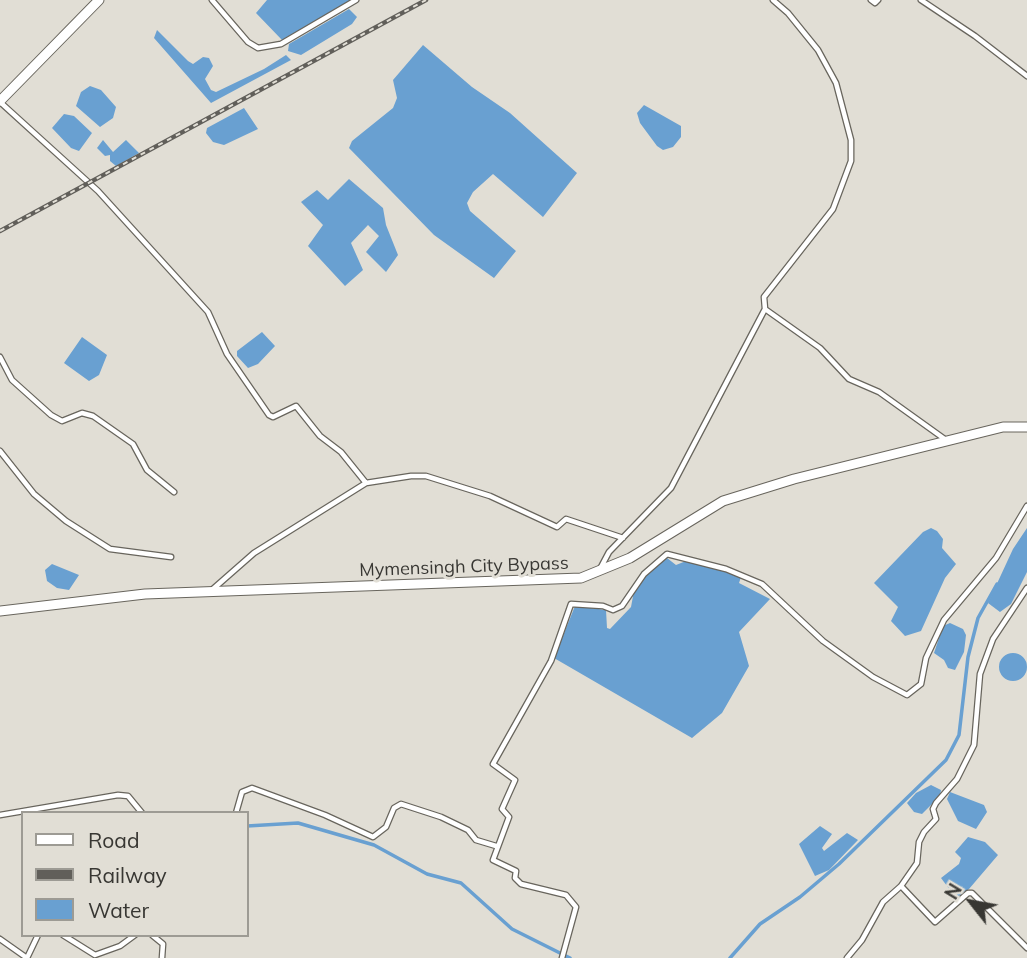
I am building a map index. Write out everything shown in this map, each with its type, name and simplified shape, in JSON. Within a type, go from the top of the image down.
[{"type":"highway","points":[[0,102],[99,0]]},
{"type":"highway","name":"Mymensingh City Bypass","points":[[0,611],[145,594],[537,582],[582,578],[630,558],[723,501],[794,479],[1003,427],[1027,426]]},
{"type":"street","points":[[212,0],[248,42],[258,48],[281,44],[356,0]]},
{"type":"street","points":[[598,573],[609,551],[671,488],[722,386],[765,309],[764,297],[833,209],[851,161],[851,140],[836,83],[818,50],[788,13],[773,0]]},
{"type":"street","points":[[872,0],[875,3],[878,0]]},
{"type":"street","points":[[921,0],[975,36],[1027,76]]},
{"type":"street","points":[[0,102],[98,191],[208,312],[227,354],[269,415],[274,417],[296,406],[320,436],[341,452],[366,483]]},
{"type":"street","points":[[765,309],[820,348],[849,379],[878,392],[947,441]]},
{"type":"street","points":[[0,357],[12,380],[51,415],[62,421],[82,413],[93,416],[133,444],[147,470],[174,492]]},
{"type":"street","points":[[0,451],[34,494],[66,521],[110,549],[171,557]]},
{"type":"street","points":[[210,592],[254,553],[366,483],[426,476],[491,496],[557,527],[566,519],[623,538]]},
{"type":"street","points":[[562,958],[576,908],[566,895],[536,890],[517,881],[516,870],[493,860],[509,817],[502,809],[515,780],[495,768],[494,761],[551,661],[571,604],[603,606],[613,610],[622,606],[644,574],[667,554],[726,569],[762,584],[822,641],[873,677],[907,695],[921,684],[926,658],[944,620],[996,558],[1027,506]]},
{"type":"street","points":[[847,958],[862,940],[883,902],[901,886],[917,863],[919,842],[936,819],[933,809],[957,779],[974,745],[980,674],[993,639],[1027,588]]},
{"type":"street","points":[[237,811],[243,792],[252,788],[325,815],[373,837],[386,827],[394,808],[401,804],[441,817],[468,830],[476,840],[496,846]]},
{"type":"street","points":[[24,811],[118,795],[134,801],[141,811]]},
{"type":"street","points":[[0,815],[21,811]]},
{"type":"street","points":[[901,886],[936,922],[968,893],[972,893],[1027,948]]},
{"type":"street","points":[[0,939],[27,958],[37,937]]},
{"type":"street","points":[[65,937],[95,955],[120,946],[132,937]]},
{"type":"street","points":[[154,937],[163,944],[162,958]]},
{"type":"water","points":[[267,0],[352,0],[282,40],[256,13]]},
{"type":"water","points":[[349,9],[357,17],[352,24],[301,55],[288,51],[289,44]]},
{"type":"water","points":[[157,30],[193,64],[203,57],[209,58],[213,66],[205,79],[211,90],[216,92],[286,55],[291,60],[211,103],[154,38]]},
{"type":"water","points":[[423,45],[472,87],[510,113],[577,173],[543,217],[493,174],[473,192],[467,203],[470,211],[516,251],[494,278],[434,235],[349,148],[352,141],[393,108],[397,98],[393,80]]},
{"type":"water","points":[[90,86],[101,90],[116,107],[113,118],[100,127],[76,106],[81,92]]},
{"type":"water","points":[[644,105],[681,126],[681,137],[673,147],[663,150],[657,146],[640,123],[637,113]]},
{"type":"water","points":[[244,108],[258,129],[224,145],[213,142],[206,133],[207,128]]},
{"type":"water","points":[[64,114],[74,116],[92,133],[79,151],[71,148],[52,128]]},
{"type":"water","points":[[103,140],[113,152],[126,140],[139,153],[116,166],[110,161],[110,155],[105,156],[97,148]]},
{"type":"water","points":[[349,179],[383,208],[386,225],[398,255],[386,272],[366,252],[379,236],[368,225],[351,243],[363,270],[345,286],[308,246],[323,225],[301,202],[317,190],[328,200]]},
{"type":"water","points":[[262,332],[275,346],[258,364],[248,368],[237,356],[237,351]]},
{"type":"water","points":[[82,337],[107,355],[99,375],[89,381],[64,363]]},
{"type":"water","points":[[931,528],[943,539],[942,548],[956,564],[945,578],[921,631],[905,636],[891,621],[898,607],[874,583],[923,532]]},
{"type":"water","points":[[1027,528],[1027,572],[1011,604],[1000,612],[988,603],[1013,549]]},
{"type":"water","points":[[667,558],[676,565],[686,561],[721,569],[741,577],[739,583],[770,599],[739,632],[749,666],[722,713],[692,738],[554,658],[575,606],[606,610],[607,628],[610,629],[631,607],[634,591],[653,567]]},
{"type":"water","points":[[52,564],[79,575],[69,590],[57,588],[47,581],[45,570]]},
{"type":"water","points":[[950,623],[963,629],[966,635],[964,652],[955,670],[948,668],[944,660],[934,653],[943,626]]},
{"type":"water","points":[[1013,653],[1023,657],[1027,667],[1023,677],[1013,681],[1003,677],[999,667],[1003,657]]},
{"type":"water","points":[[931,785],[941,790],[940,796],[922,814],[914,812],[907,803],[916,793]]},
{"type":"water","points":[[950,792],[984,805],[987,812],[976,829],[958,821],[947,799]]},
{"type":"water","points":[[820,826],[832,834],[822,848],[824,851],[847,833],[858,840],[829,870],[815,876],[799,844]]},
{"type":"water","points":[[968,837],[985,842],[998,855],[969,889],[956,898],[941,878],[959,864],[961,858],[955,852]]},
{"type":"waterway","points":[[730,958],[760,924],[800,897],[839,864],[946,760],[959,735],[968,657],[978,618],[997,584]]},
{"type":"waterway","points":[[248,826],[298,823],[374,845],[427,874],[461,883],[512,929],[570,958]]},
{"type":"railway","points":[[0,231],[426,0]]}]
